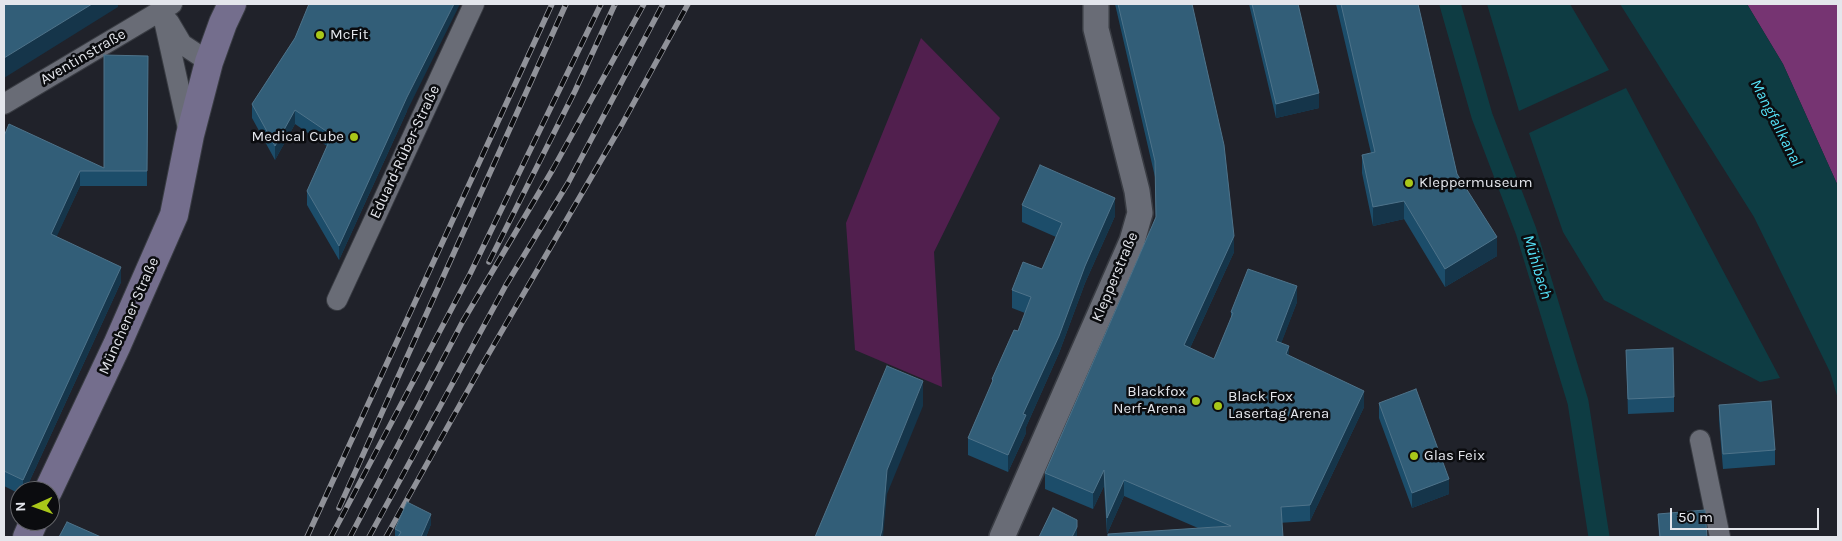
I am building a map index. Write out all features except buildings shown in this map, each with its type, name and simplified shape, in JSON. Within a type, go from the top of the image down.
[{"type":"main road","name":"Münchener Straße","points":[[53,481],[117,344],[174,215],[190,135],[209,62],[222,23],[232,4]]},
{"type":"street","name":"Eduard-Rüber-Straße","points":[[337,300],[474,4]]},
{"type":"street","name":"Klepperstraße","points":[[1002,537],[1132,242],[1140,213],[1137,191],[1096,29],[1096,4]]},
{"type":"street","points":[[164,6],[182,44],[209,62]]},
{"type":"street","name":"Aventinstraße","points":[[4,104],[164,6]]},
{"type":"street","name":"Münchener Straße","points":[[164,6],[190,135]]},
{"type":"street","points":[[1700,440],[1720,537]]},
{"type":"shaded area","points":[[1747,4],[1837,4],[1838,186],[1783,64]]},
{"type":"shaded area","points":[[921,38],[1000,118],[934,252],[942,387],[855,350],[846,223]]},
{"type":"water","points":[[1487,4],[1570,4],[1609,70],[1519,111]]},
{"type":"water","name":"Mangfallkanal","points":[[1620,4],[1747,4],[1783,64],[1838,186],[1838,399],[1830,372],[1754,217]]},
{"type":"water","points":[[1626,88],[1780,378],[1760,382],[1604,300],[1563,232],[1529,133]]},
{"type":"waterway","name":"Mühlbach","points":[[1450,4],[1482,116],[1526,231],[1578,402],[1599,537]]},
{"type":"railway","points":[[307,537],[552,4]]},
{"type":"railway","points":[[339,508],[566,4]]},
{"type":"railway","points":[[331,537],[470,274],[601,4]]},
{"type":"railway","points":[[489,262],[575,91],[615,4]]},
{"type":"railway","points":[[350,537],[463,321],[553,169],[644,4]]},
{"type":"railway","points":[[369,537],[506,285],[568,183],[663,4]]},
{"type":"railway","points":[[386,537],[481,367],[621,126],[688,4]]},
{"type":"place","name":"McFit","points":[[320,35]]},
{"type":"place","name":"Medical Cube","points":[[354,137]]},
{"type":"place","name":"Kleppermuseum","points":[[1409,183]]},
{"type":"place","name":"Blackfox Nerf-Arena","points":[[1196,401]]},
{"type":"place","name":"Black Fox Lasertag Arena","points":[[1218,406]]},
{"type":"place","name":"Glas Feix","points":[[1414,456]]}]
